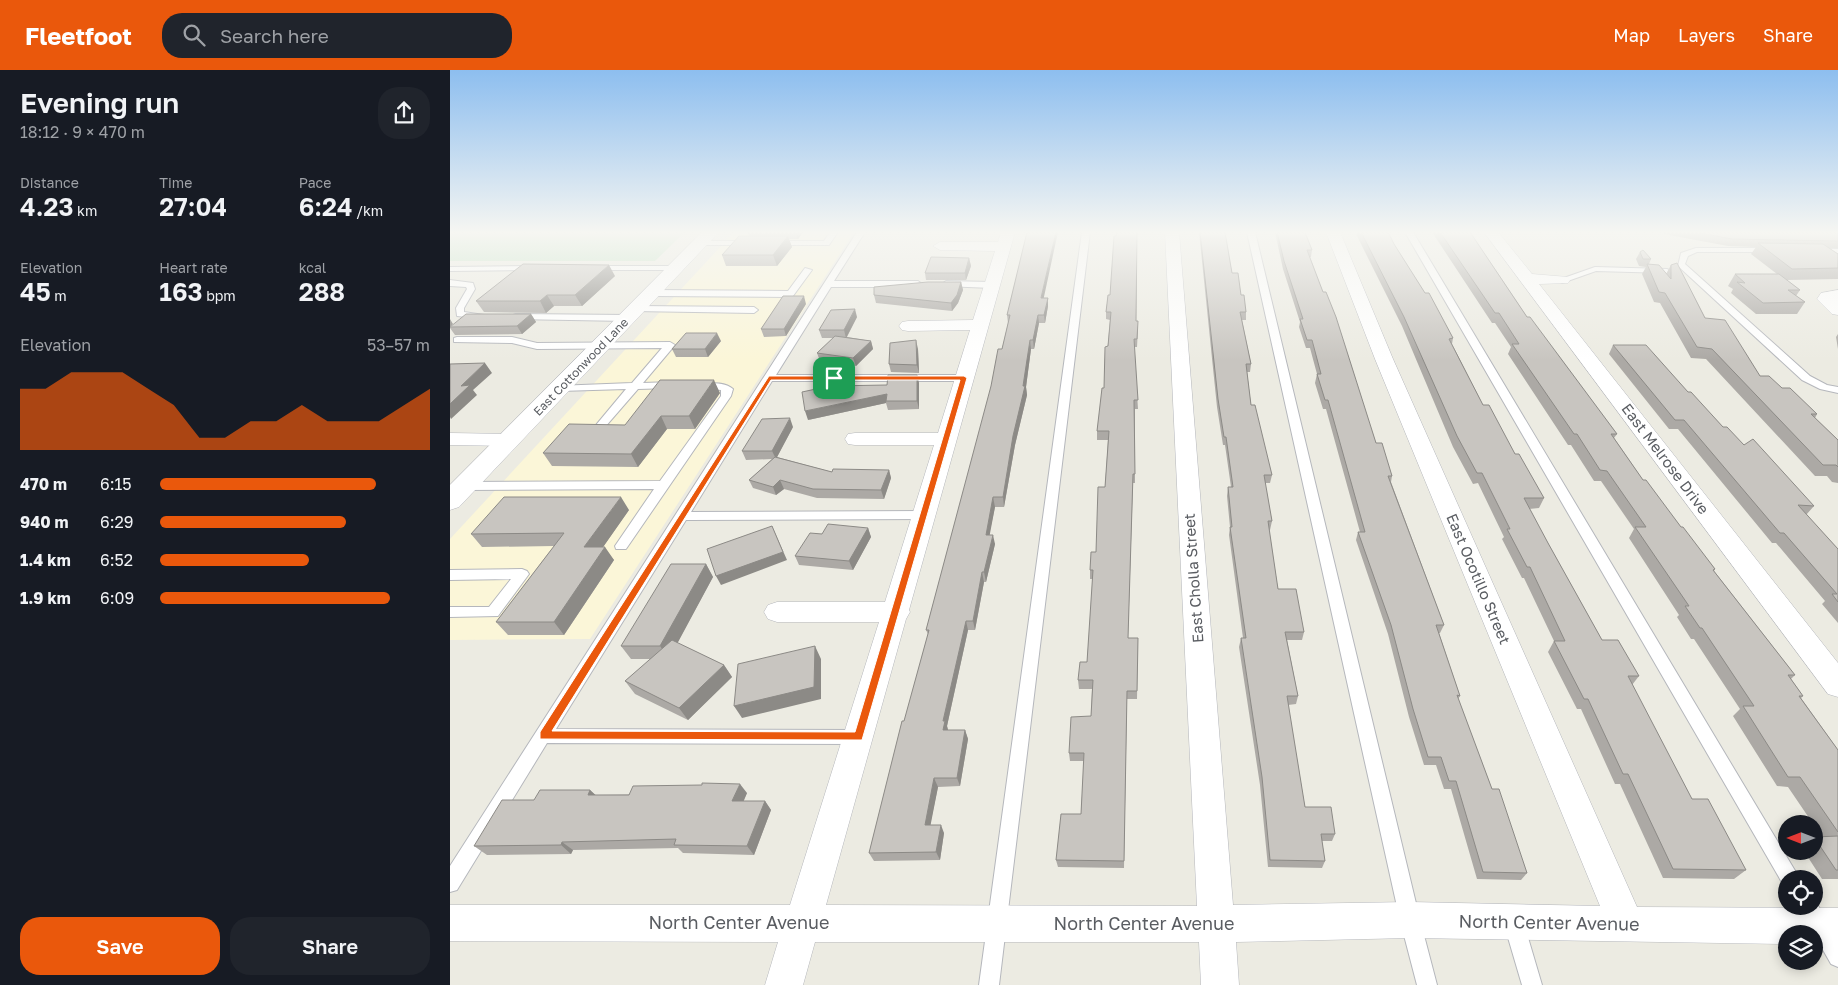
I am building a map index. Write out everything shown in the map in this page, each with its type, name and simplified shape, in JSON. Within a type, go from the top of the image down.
[{"type":"main road","name":"East Cottonwood Lane","points":[[457,494],[670,275]]},
{"type":"street","points":[[784,985],[897,612],[945,439],[995,275]]},
{"type":"street","name":"East Cholla Street","points":[[1175,275],[1220,985]]},
{"type":"street","name":"East Ocotillo Street","points":[[1350,275],[1384,359],[1626,925]]},
{"type":"street","name":"East Melrose Drive","points":[[1524,275],[1838,685]]},
{"type":"street","points":[[1527,279],[1562,280]]},
{"type":"street","points":[[1838,295],[1827,296],[1825,299],[1838,310]]},
{"type":"street","points":[[908,326],[980,325]]},
{"type":"street","points":[[450,439],[510,440]]},
{"type":"street","points":[[855,439],[945,439]]},
{"type":"street","points":[[776,612],[897,612]]},
{"type":"street","name":"North Center Avenue","points":[[450,923],[1216,924],[1410,920],[1626,925],[1821,919]]},
{"type":"lane","points":[[652,293],[790,294],[804,275]]},
{"type":"lane","points":[[450,884],[834,275]]},
{"type":"lane","points":[[989,985],[1080,275]]},
{"type":"lane","points":[[1261,275],[1410,920],[1427,985]]},
{"type":"lane","points":[[1434,275],[1786,870]]},
{"type":"lane","points":[[1562,280],[1578,275]]},
{"type":"lane","points":[[1693,275],[1806,378],[1824,387],[1838,390]]},
{"type":"lane","points":[[450,283],[470,285],[471,289],[460,308],[460,314],[467,317],[754,310]]},
{"type":"lane","points":[[828,284],[924,284]]},
{"type":"lane","points":[[934,284],[992,285]]},
{"type":"lane","points":[[457,340],[512,340],[537,346],[603,344],[670,345],[601,425]]},
{"type":"lane","points":[[769,378],[964,378]]},
{"type":"lane","points":[[560,388],[687,385],[728,389],[726,396],[621,546]]},
{"type":"lane","points":[[457,494],[663,485]]},
{"type":"lane","points":[[682,516],[924,515]]},
{"type":"lane","points":[[450,575],[522,574],[493,612],[450,612]]},
{"type":"lane","points":[[543,736],[859,737]]},
{"type":"lane","points":[[1821,919],[1838,957]]},
{"type":"lane","points":[[1513,922],[1532,985]]},
{"type":"shaded area","points":[[694,275],[826,275],[590,639],[450,640],[450,539]]},
{"type":"building","points":[[509,275],[598,275],[575,295],[547,295],[540,301],[476,301]]},
{"type":"building","points":[[1017,275],[1046,275],[1041,298],[1048,298],[1044,315],[1038,315],[1033,340],[1030,340],[1023,386],[1025,386],[1013,436],[1003,497],[993,497],[986,535],[993,535],[984,572],[982,572],[973,621],[966,621],[943,721],[945,721],[943,730],[965,730],[957,778],[934,778],[925,825],[941,825],[936,852],[869,853],[902,721],[904,721],[929,630],[926,630],[991,386],[998,349],[1002,349],[1010,315],[1007,315]]},
{"type":"building","points":[[1111,275],[1137,275],[1136,321],[1138,321],[1137,339],[1134,339],[1138,400],[1134,400],[1135,474],[1133,474],[1128,638],[1138,638],[1137,691],[1127,691],[1124,861],[1056,860],[1061,814],[1081,814],[1084,753],[1069,753],[1071,717],[1091,716],[1093,680],[1078,680],[1080,662],[1087,662],[1093,570],[1090,570],[1091,552],[1096,552],[1098,487],[1105,487],[1109,431],[1097,431],[1102,388],[1104,388],[1105,347],[1108,346],[1111,312],[1106,312],[1108,295],[1110,295]]},
{"type":"building","points":[[1205,275],[1238,275],[1241,295],[1244,295],[1246,312],[1240,312],[1251,364],[1246,364],[1251,405],[1255,405],[1272,475],[1264,475],[1272,521],[1268,521],[1278,589],[1296,589],[1304,632],[1285,632],[1298,696],[1287,696],[1305,807],[1331,807],[1335,834],[1321,834],[1325,861],[1270,860],[1262,777],[1241,638],[1246,638],[1230,527],[1232,527],[1228,487],[1233,487],[1226,437],[1224,437]]},
{"type":"building","points":[[1288,275],[1316,275],[1336,317],[1376,443],[1382,443],[1392,476],[1388,476],[1444,625],[1436,625],[1460,696],[1457,695],[1492,789],[1499,789],[1527,873],[1483,872],[1456,781],[1449,781],[1441,757],[1428,757],[1391,625],[1358,532],[1365,532],[1328,400],[1325,400],[1317,374],[1321,374],[1312,340],[1307,340],[1300,319],[1303,319]]},
{"type":"building","points":[[1383,275],[1413,275],[1425,293],[1429,293],[1453,338],[1449,339],[1483,405],[1489,405],[1515,454],[1519,454],[1544,498],[1524,498],[1548,543],[1602,640],[1618,640],[1639,676],[1628,676],[1692,799],[1708,799],[1746,870],[1673,869],[1628,774],[1623,774],[1588,699],[1584,699],[1554,641],[1565,641],[1530,567],[1527,567],[1507,529],[1510,529],[1482,473],[1477,473],[1457,436],[1404,317]]},
{"type":"building","points":[[1469,275],[1499,275],[1527,317],[1530,317],[1617,434],[1611,434],[1643,480],[1646,480],[1681,527],[1683,527],[1715,569],[1713,570],[1795,675],[1788,675],[1803,696],[1799,696],[1838,750],[1838,832],[1800,777],[1788,777],[1743,706],[1754,706],[1685,606],[1689,606],[1635,527],[1646,527],[1607,471],[1600,470],[1577,434],[1574,434],[1512,344],[1519,344],[1499,313],[1495,313]]},
{"type":"building","points":[[1652,275],[1667,275],[1671,279],[1671,275],[1683,275],[1705,318],[1725,320],[1760,376],[1769,376],[1782,388],[1790,388],[1817,414],[1811,414],[1838,440],[1838,467],[1836,465],[1823,465],[1712,349],[1697,347],[1665,293],[1659,292]]},
{"type":"building","points":[[1736,275],[1780,275],[1800,290],[1788,290],[1805,302],[1763,303],[1737,282],[1745,283]]},
{"type":"building","points":[[928,282],[961,282],[957,295],[951,303],[874,295],[874,287]]},
{"type":"building","points":[[783,296],[804,296],[784,329],[761,329]]},
{"type":"building","points":[[855,309],[844,330],[819,330],[831,310]]},
{"type":"building","points":[[466,314],[531,314],[517,326],[450,327]]},
{"type":"building","points":[[686,333],[717,333],[705,349],[672,349]]},
{"type":"building","points":[[835,336],[871,341],[853,358],[817,353]]},
{"type":"building","points":[[916,340],[917,365],[889,364],[890,343]]},
{"type":"building","points":[[1613,345],[1646,345],[1688,392],[1691,392],[1723,427],[1727,427],[1744,445],[1753,439],[1814,506],[1798,505],[1838,549],[1838,602],[1832,594],[1837,594],[1784,533],[1780,533],[1684,420],[1675,420]]},
{"type":"building","points":[[485,363],[461,386],[470,385],[450,404],[450,364]]},
{"type":"building","points":[[888,375],[917,375],[917,401],[886,401],[887,394],[805,411],[802,392],[830,386],[887,385]]},
{"type":"building","points":[[660,380],[714,380],[689,416],[661,416],[631,454],[543,453],[569,424],[625,425]]},
{"type":"building","points":[[790,418],[772,451],[742,451],[762,419]]},
{"type":"building","points":[[775,457],[832,472],[833,469],[889,470],[881,490],[813,489],[780,480],[773,487],[749,480]]},
{"type":"building","points":[[504,497],[621,497],[584,547],[605,547],[554,622],[496,622],[564,533],[471,534]]},
{"type":"building","points":[[828,524],[868,528],[849,561],[795,556],[810,533],[822,534]]},
{"type":"building","points":[[772,526],[783,552],[716,576],[707,549]]},
{"type":"building","points":[[671,564],[706,564],[660,646],[621,646]]},
{"type":"building","points":[[672,640],[724,665],[679,708],[625,681]]},
{"type":"building","points":[[815,646],[814,687],[734,706],[738,664]]},
{"type":"building","points":[[702,783],[740,784],[732,801],[765,801],[747,846],[674,845],[676,839],[562,842],[561,845],[474,846],[502,800],[534,800],[540,790],[590,790],[588,795],[629,795],[633,786],[702,785]]},
{"type":"building","points":[[1838,836],[1838,870],[1836,870],[1823,850],[1823,837]]},
{"type":"route","points":[[769,378],[834,378],[964,378],[859,737],[543,736],[769,378]]}]
